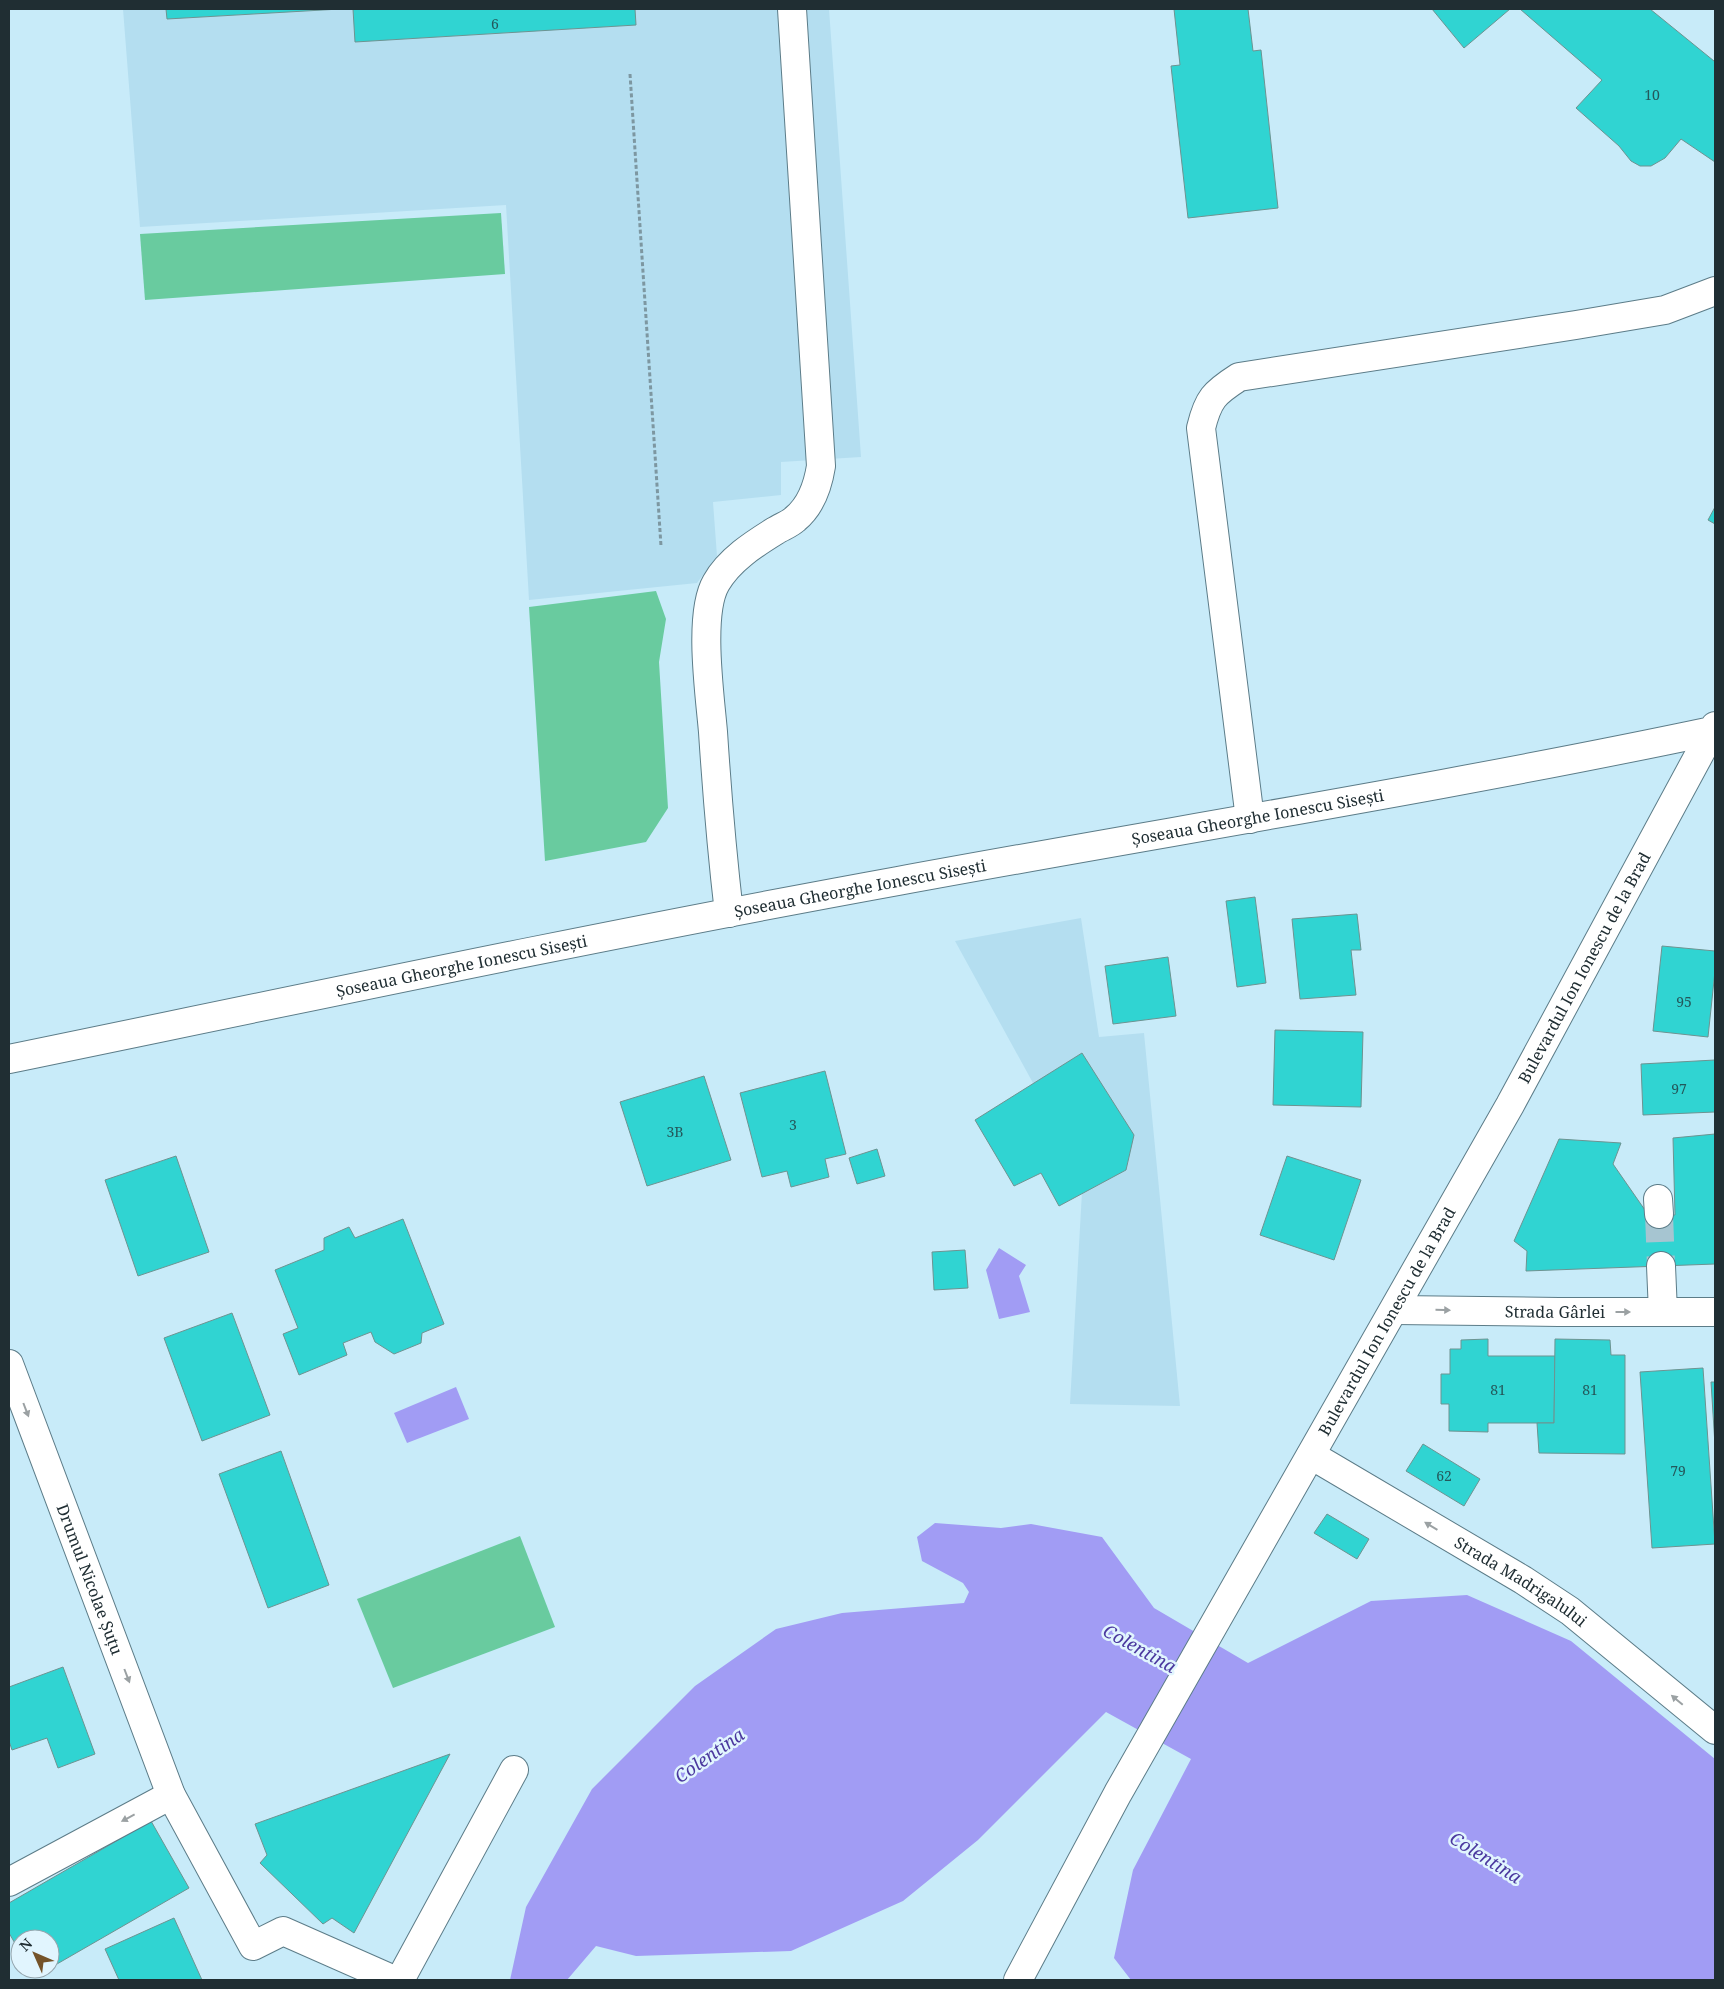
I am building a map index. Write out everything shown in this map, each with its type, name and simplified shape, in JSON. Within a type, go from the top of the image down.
[{"type":"street","points":[[729,913],[721,848],[707,655],[708,606],[716,583],[731,564],[754,544],[795,519],[809,502],[818,484],[821,466],[792,9]]},
{"type":"street","points":[[1250,819],[1201,428],[1206,407],[1215,394],[1239,377],[1665,310],[1715,291]]},
{"type":"street","name":"Șoseaua Gheorghe Ionescu Sisești","points":[[9,1059],[625,933],[1032,856],[1250,819],[1714,728]]},
{"type":"street","name":"Bulevardul Ion Ionescu de la Brad","points":[[1018,1980],[1118,1793],[1510,1106],[1714,728]]},
{"type":"street","points":[[1661,1266],[1663,1312]]},
{"type":"street","name":"Strada Gârlei","points":[[1395,1310],[1715,1312]]},
{"type":"street","name":"Drumul Nicolae Șuțu","points":[[9,1364],[171,1795],[254,1946],[283,1931],[394,1980]]},
{"type":"street","name":"Strada Madrigalului","points":[[1311,1455],[1523,1580],[1570,1610],[1715,1730]]},
{"type":"street","points":[[400,1980],[514,1770]]},
{"type":"street","points":[[9,1882],[171,1795]]},
{"type":"street","name":"Bulevardul Ion Ionescu de la Brad","points":[[1031,1980],[1053,1915]]},
{"type":"path","points":[[630,74],[661,546]]},
{"type":"shaded area","points":[[123,9],[829,9],[861,457],[781,462],[781,495],[713,502],[717,556],[697,583],[529,600],[506,205],[140,227]]},
{"type":"shaded area","points":[[1081,918],[1099,1037],[1144,1033],[1180,1406],[1070,1404],[1082,1192],[1033,1083],[955,941]]},
{"type":"green space","points":[[501,213],[505,274],[145,300],[140,234]]},
{"type":"green space","points":[[656,591],[666,619],[659,662],[668,808],[646,842],[545,861],[529,607]]},
{"type":"green space","points":[[520,1536],[555,1627],[393,1688],[357,1599]]},
{"type":"water","points":[[999,1248],[1026,1265],[1019,1276],[1030,1312],[999,1319],[986,1270]]},
{"type":"water","points":[[456,1387],[469,1419],[407,1443],[394,1413]]},
{"type":"water","name":"Colentina","points":[[935,1523],[1001,1528],[1031,1524],[1102,1537],[1154,1608],[1248,1663],[1371,1601],[1467,1595],[1571,1641],[1715,1759],[1715,1980],[1131,1980],[1114,1958],[1133,1870],[1191,1759],[1106,1712],[978,1840],[903,1901],[791,1951],[636,1956],[596,1946],[567,1980],[510,1980],[526,1907],[592,1789],[695,1686],[776,1629],[842,1613],[964,1603],[969,1592],[963,1583],[922,1561],[917,1537]]},
{"type":"building","points":[[166,9],[340,9],[167,19]]},
{"type":"building","points":[[353,9],[635,9],[636,25],[355,42]]},
{"type":"building","points":[[1174,9],[1248,9],[1253,51],[1261,50],[1278,208],[1188,218],[1171,66],[1180,65]]},
{"type":"building","points":[[1432,9],[1510,9],[1464,48]]},
{"type":"building","points":[[1520,9],[1650,9],[1714,61],[1715,59],[1715,162],[1681,139],[1665,158],[1651,166],[1640,166],[1631,161],[1619,146],[1576,108],[1602,80]]},
{"type":"building","points":[[1715,507],[1715,524],[1708,520]]},
{"type":"building","points":[[1255,897],[1266,983],[1237,987],[1226,901]]},
{"type":"building","points":[[1357,914],[1361,950],[1351,950],[1356,995],[1300,999],[1292,919]]},
{"type":"building","points":[[1662,946],[1715,951],[1715,971],[1708,1037],[1653,1031]]},
{"type":"building","points":[[1168,957],[1176,1016],[1113,1024],[1105,966]]},
{"type":"building","points":[[1275,1030],[1363,1032],[1361,1107],[1273,1105]]},
{"type":"building","points":[[1082,1053],[1134,1135],[1126,1170],[1059,1206],[1041,1173],[1014,1186],[975,1120]]},
{"type":"building","points":[[1715,1060],[1715,1112],[1643,1115],[1641,1064]]},
{"type":"building","points":[[825,1071],[846,1154],[825,1159],[829,1177],[791,1187],[787,1171],[762,1177],[740,1093]]},
{"type":"building","points":[[704,1076],[731,1160],[647,1186],[620,1102]]},
{"type":"building","points":[[1715,1134],[1715,1264],[1526,1271],[1527,1251],[1514,1241],[1559,1139],[1621,1143],[1613,1164],[1647,1213],[1675,1215],[1673,1138]]},
{"type":"building","points":[[877,1149],[885,1176],[857,1184],[849,1158]]},
{"type":"building","points":[[176,1156],[209,1252],[138,1276],[105,1180]]},
{"type":"building","points":[[1287,1156],[1361,1180],[1334,1260],[1260,1235]]},
{"type":"building","points":[[403,1219],[444,1324],[422,1333],[421,1343],[394,1354],[375,1342],[371,1332],[343,1343],[347,1355],[299,1375],[283,1334],[298,1328],[275,1270],[324,1250],[324,1238],[349,1227],[355,1238]]},
{"type":"building","points":[[965,1250],[968,1288],[934,1290],[932,1252]]},
{"type":"building","points":[[232,1313],[270,1415],[202,1441],[164,1338]]},
{"type":"building","points":[[1488,1339],[1488,1356],[1555,1356],[1554,1423],[1488,1423],[1488,1432],[1449,1431],[1449,1404],[1441,1404],[1441,1374],[1450,1374],[1450,1349],[1461,1349],[1461,1340]]},
{"type":"building","points":[[1555,1339],[1610,1340],[1611,1355],[1625,1355],[1625,1454],[1539,1453],[1537,1423],[1554,1423]]},
{"type":"building","points":[[1703,1368],[1715,1544],[1652,1548],[1640,1372]]},
{"type":"building","points":[[1711,1382],[1715,1382],[1715,1445]]},
{"type":"building","points":[[1423,1444],[1480,1479],[1464,1506],[1406,1471]]},
{"type":"building","points":[[281,1451],[329,1585],[268,1608],[219,1474]]},
{"type":"building","points":[[1327,1514],[1369,1539],[1357,1559],[1314,1533]]},
{"type":"building","points":[[63,1667],[95,1754],[58,1768],[47,1738],[12,1750],[9,1741],[9,1687]]},
{"type":"building","points":[[450,1754],[354,1933],[332,1918],[323,1924],[260,1863],[267,1855],[255,1824]]},
{"type":"building","points":[[151,1821],[189,1888],[60,1962],[60,1929],[10,1929],[10,1935],[9,1903]]},
{"type":"building","points":[[174,1918],[202,1980],[119,1980],[105,1949]]},
{"type":"tunnel","points":[[1659,1214],[1661,1266]]}]
